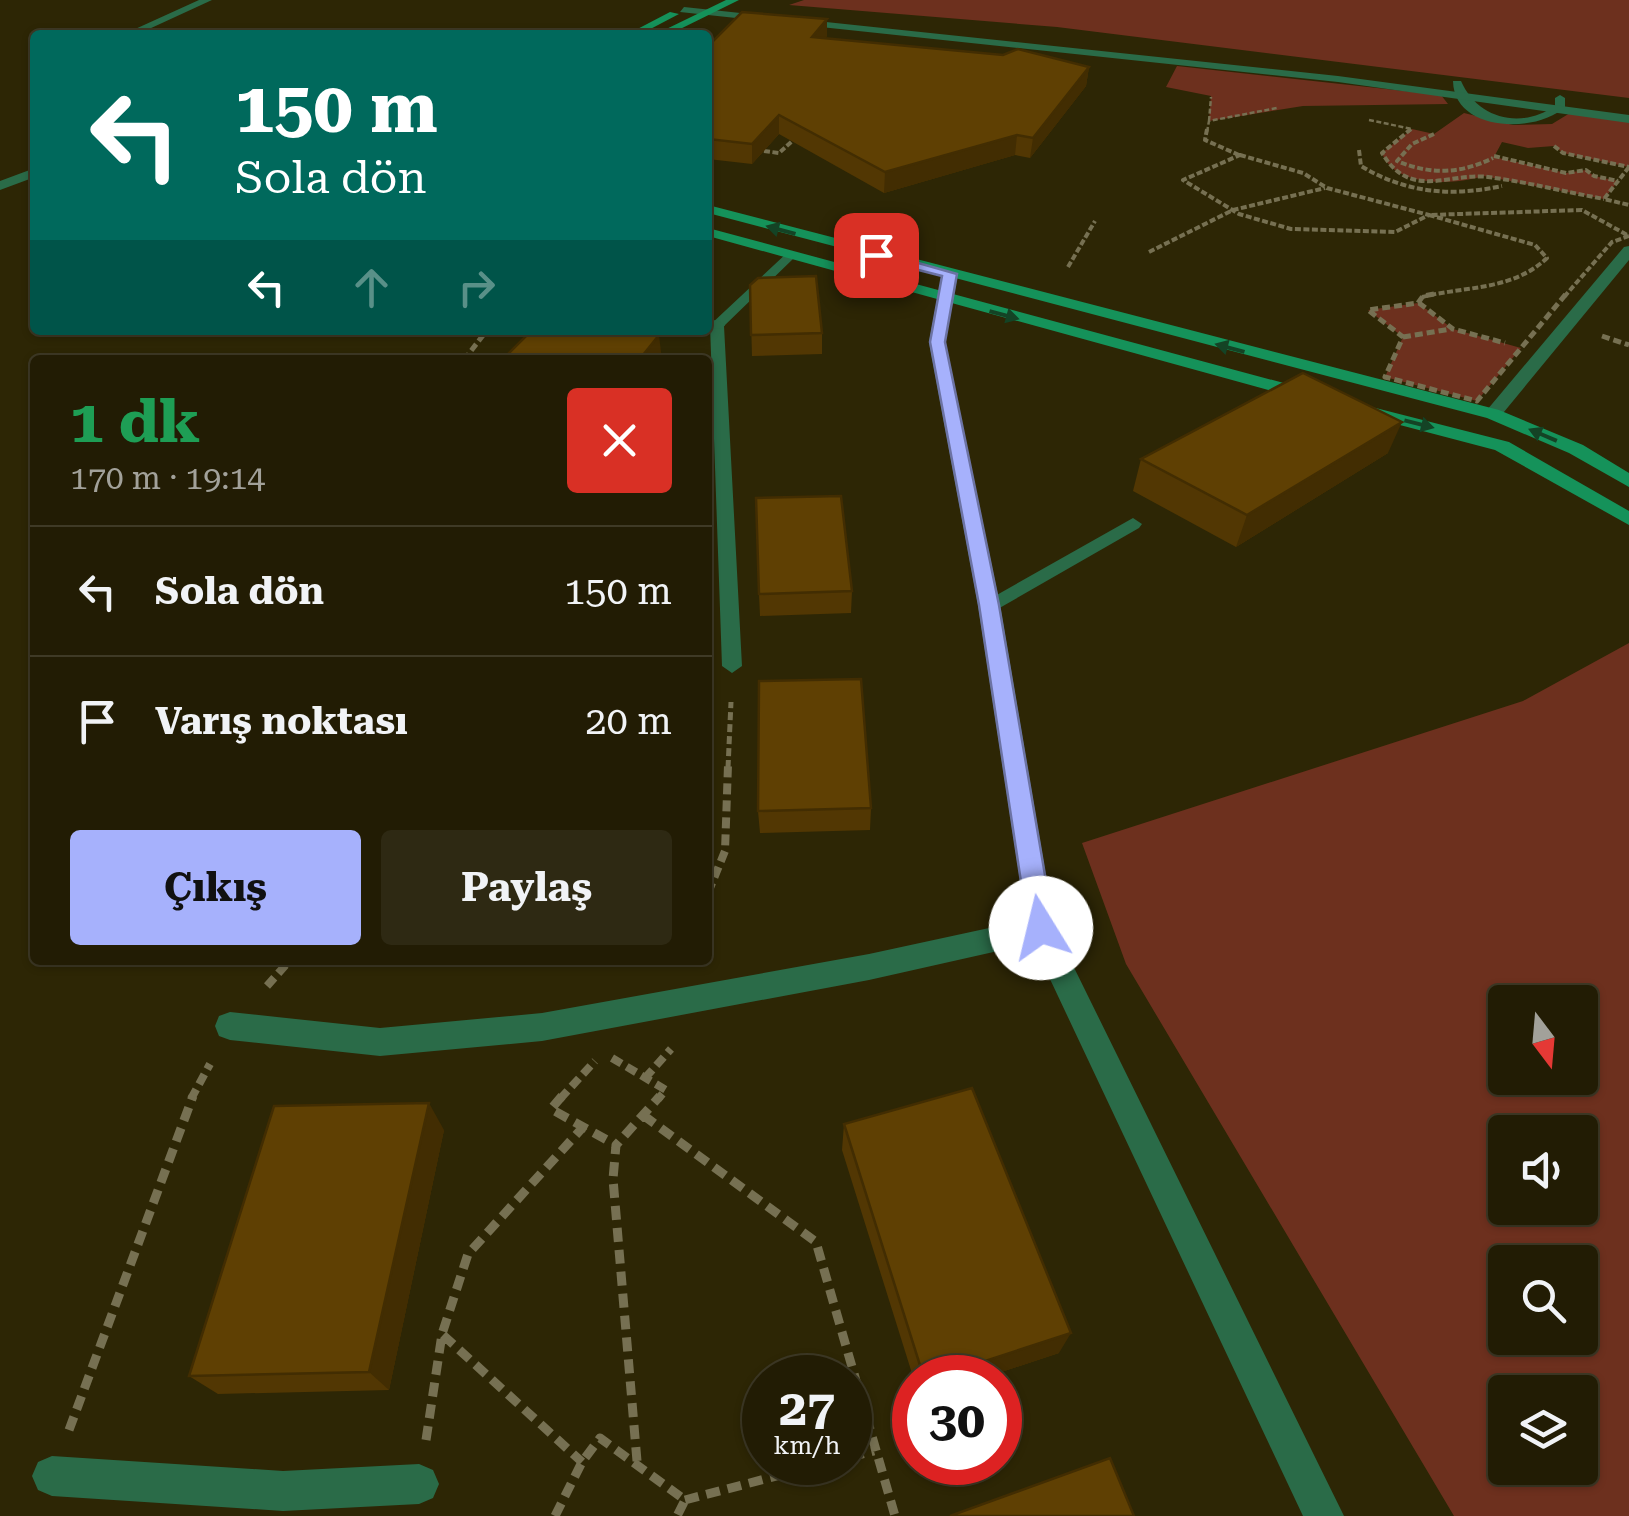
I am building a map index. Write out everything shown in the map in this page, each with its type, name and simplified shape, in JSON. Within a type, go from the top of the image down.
[{"type":"main road","points":[[668,30],[708,7],[734,0]]},
{"type":"main road","points":[[642,30],[688,8]]},
{"type":"main road","points":[[712,210],[948,286],[1502,446],[1629,519]]},
{"type":"main road","points":[[712,233],[789,255],[948,286],[1492,414],[1576,450],[1629,480]]},
{"type":"street","points":[[138,30],[207,0]]},
{"type":"street","points":[[688,8],[708,7],[1629,108]]},
{"type":"street","points":[[1560,103],[1629,118]]},
{"type":"street","points":[[0,186],[30,174]]},
{"type":"street","points":[[1492,414],[1629,250]]},
{"type":"street","points":[[948,286],[938,342],[989,605],[1041,928],[1324,1516]]},
{"type":"street","points":[[230,1026],[380,1042],[542,1027],[869,967],[1041,928]]},
{"type":"street","points":[[52,1476],[283,1491],[419,1484]]},
{"type":"lane","points":[[1458,89],[1466,106],[1501,120],[1546,118],[1560,103]]},
{"type":"lane","points":[[732,666],[712,325],[789,255]]},
{"type":"lane","points":[[989,605],[1133,524]]},
{"type":"path","points":[[1288,107],[1210,120],[1203,134],[1205,140],[1240,156],[1303,173],[1327,188],[1394,203],[1535,245],[1546,258],[1537,270],[1512,279],[1423,296],[1418,303]]},
{"type":"path","points":[[1363,118],[1412,129],[1382,153],[1386,164],[1402,174],[1432,181],[1465,181],[1484,176],[1629,205]]},
{"type":"path","points":[[764,151],[780,153],[799,134]]},
{"type":"path","points":[[1434,134],[1412,144],[1398,162],[1424,172],[1470,170],[1493,158],[1500,146]]},
{"type":"path","points":[[1541,147],[1554,146],[1564,153],[1629,167],[1604,200]]},
{"type":"path","points":[[1358,150],[1360,166],[1378,178],[1412,190],[1446,194],[1502,186]]},
{"type":"path","points":[[1240,156],[1183,180],[1263,224],[1395,232],[1429,215],[1582,210],[1629,236],[1612,242],[1595,258],[1476,401],[1385,376],[1403,337]]},
{"type":"path","points":[[1493,158],[1566,173],[1586,170],[1594,176],[1618,181]]},
{"type":"path","points":[[1149,252],[1233,210],[1327,188]]},
{"type":"path","points":[[1394,203],[1412,190]]},
{"type":"path","points":[[1453,329],[1403,337],[1368,310],[1418,303],[1453,329],[1521,348]]},
{"type":"path","points":[[468,355],[483,335]]},
{"type":"path","points":[[712,883],[725,851],[732,666]]},
{"type":"path","points":[[52,1476],[186,1109],[230,1026],[285,965]]},
{"type":"path","points":[[616,1145],[552,1108],[603,1052],[666,1090],[616,1145],[614,1178],[637,1462]]},
{"type":"path","points":[[643,1116],[816,1242],[895,1516]]},
{"type":"path","points":[[419,1484],[442,1334],[468,1254],[584,1126]]},
{"type":"path","points":[[442,1334],[582,1462]]},
{"type":"path","points":[[555,1516],[582,1462],[600,1438],[686,1500]]},
{"type":"path","points":[[677,1516],[686,1500],[743,1485]]},
{"type":"shaded area","points":[[804,0],[1629,0],[1629,98],[1057,27],[789,5]]},
{"type":"shaded area","points":[[1177,66],[1441,95],[1448,104],[1303,106],[1209,121],[1211,96],[1166,87]]},
{"type":"shaded area","points":[[1464,113],[1513,125],[1552,124],[1570,113],[1629,122],[1629,167],[1563,153],[1554,146],[1528,148],[1502,142],[1494,157],[1566,173],[1586,170],[1594,176],[1618,181],[1604,199],[1484,176],[1442,182],[1412,178],[1399,173],[1382,153],[1412,129],[1434,134]]},
{"type":"shaded area","points":[[1418,303],[1453,329],[1521,348],[1477,401],[1385,377],[1403,337],[1368,310]]},
{"type":"shaded area","points":[[1629,643],[1629,1516],[1454,1516],[1126,964],[1082,843],[1523,701]]},
{"type":"building","points":[[742,12],[827,19],[812,37],[1003,55],[1018,49],[1089,67],[1033,138],[1017,135],[885,172],[779,115],[752,144],[712,139],[712,42]]},
{"type":"building","points":[[816,276],[822,333],[751,335],[750,285],[758,278]]},
{"type":"building","points":[[527,335],[659,335],[643,355],[507,355]]},
{"type":"building","points":[[1303,373],[1402,422],[1247,515],[1141,459]]},
{"type":"building","points":[[841,496],[852,591],[759,594],[756,498]]},
{"type":"building","points":[[861,679],[871,808],[758,811],[759,681]]},
{"type":"building","points":[[972,1088],[1071,1333],[1004,1355],[917,1355],[844,1124]]},
{"type":"building","points":[[429,1103],[369,1372],[189,1376],[274,1106]]},
{"type":"building","points":[[1110,1458],[1134,1516],[950,1516]]},
{"type":"route","points":[[876,255],[950,274],[938,342],[989,605],[1041,928]]}]
